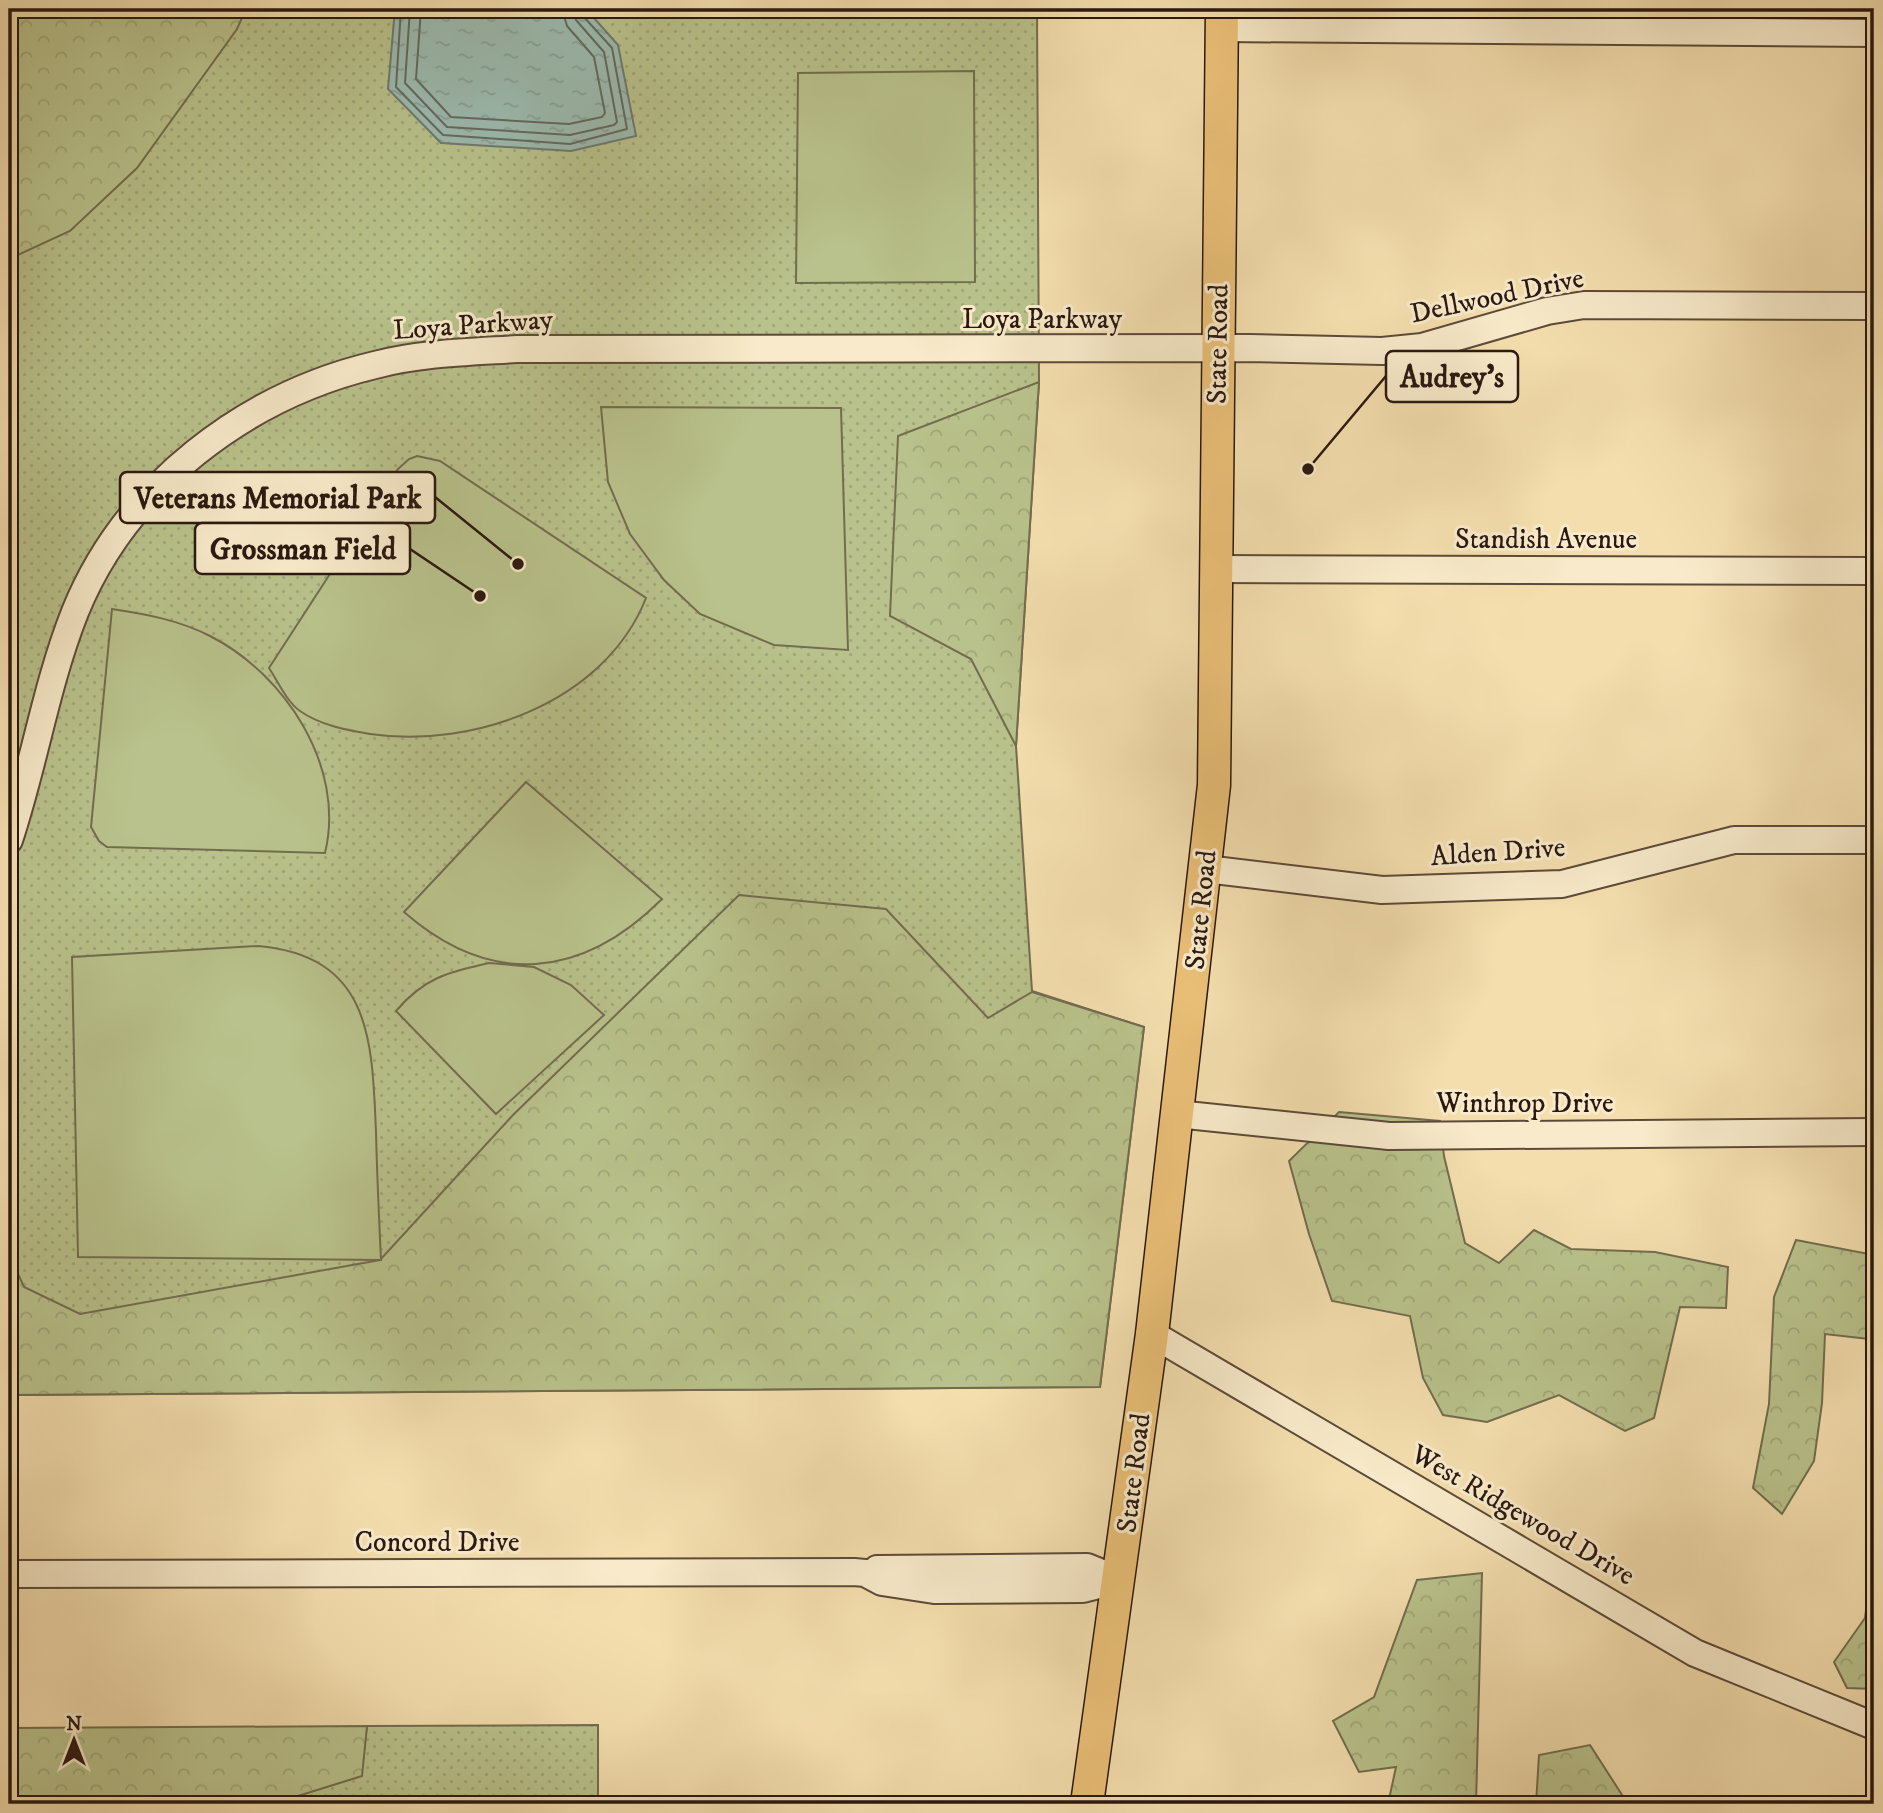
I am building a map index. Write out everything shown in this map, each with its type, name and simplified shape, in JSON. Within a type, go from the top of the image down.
[{"type":"main road","name":"State Road","points":[[1087,1804],[1152,1334],[1206,869],[1216,754],[1222,18]]},
{"type":"street","points":[[1222,18],[1874,33]]},
{"type":"street","name":"Dellwood Drive","points":[[1218,349],[1382,351],[1409,348],[1547,311],[1584,305],[1874,306]]},
{"type":"street","name":"Loya Parkway","points":[[9,841],[67,633],[86,589],[109,548],[138,509],[194,452],[240,421],[318,382],[377,364],[415,357],[517,349],[1218,349]]},
{"type":"street","name":"Standish Avenue","points":[[1217,569],[1874,571]]},
{"type":"street","name":"Alden Drive","points":[[1206,869],[1382,890],[1562,884],[1734,840],[1874,840]]},
{"type":"street","name":"Winthrop Drive","points":[[1177,1114],[1389,1136],[1874,1132]]},
{"type":"street","name":"West Ridgewood Drive","points":[[1152,1334],[1695,1653],[1874,1726]]},
{"type":"street","name":"Concord Drive","points":[[9,1574],[865,1573],[883,1568],[1087,1567],[1119,1580]]},
{"type":"green space","points":[[9,9],[1037,9],[1039,382],[1016,746],[1032,991],[1144,1027],[1100,1387],[9,1395]]},
{"type":"green space","points":[[9,9],[246,9],[237,29],[137,168],[70,231],[9,259]]},
{"type":"green space","points":[[974,71],[975,282],[796,283],[798,73]]},
{"type":"green space","points":[[1039,382],[1016,746],[971,659],[890,616],[898,436]]},
{"type":"green space","points":[[601,407],[841,408],[848,650],[774,645],[700,614],[664,580],[630,534],[608,482]]},
{"type":"green space","points":[[417,456],[440,461],[646,598],[627,634],[600,665],[568,691],[532,711],[492,725],[451,734],[410,737],[343,729],[308,716],[295,707],[269,668],[398,469]]},
{"type":"green space","points":[[112,609],[174,622],[210,636],[263,674],[285,699],[304,727],[318,757],[326,788],[329,821],[325,853],[107,847],[99,841],[91,827]]},
{"type":"green space","points":[[526,782],[662,899],[632,926],[600,945],[568,958],[536,964],[503,962],[470,953],[437,937],[404,912]]},
{"type":"green space","points":[[739,895],[886,909],[988,1018],[1032,992],[1144,1027],[1100,1387],[9,1395],[9,1254],[24,1287],[80,1314],[380,1260],[513,1115]]},
{"type":"green space","points":[[258,946],[296,953],[324,966],[344,985],[358,1009],[367,1036],[372,1066],[381,1260],[78,1257],[72,957]]},
{"type":"green space","points":[[489,963],[534,967],[571,985],[604,1015],[496,1114],[396,1011],[417,991],[438,978]]},
{"type":"green space","points":[[1339,1112],[1440,1121],[1444,1156],[1465,1243],[1499,1263],[1534,1230],[1571,1249],[1655,1252],[1728,1267],[1726,1308],[1680,1307],[1654,1418],[1625,1431],[1559,1395],[1487,1422],[1443,1415],[1423,1378],[1410,1316],[1332,1301],[1309,1234],[1289,1161]]},
{"type":"green space","points":[[1796,1240],[1874,1255],[1874,1352],[1869,1339],[1825,1334],[1822,1403],[1814,1461],[1782,1514],[1753,1488],[1769,1404],[1774,1297]]},
{"type":"green space","points":[[1874,1548],[1874,1689],[1847,1688],[1834,1662],[1865,1618]]},
{"type":"green space","points":[[1482,1573],[1476,1804],[1388,1804],[1396,1767],[1359,1772],[1333,1721],[1374,1697],[1417,1580]]},
{"type":"green space","points":[[598,1725],[598,1804],[272,1804],[361,1776],[367,1726]]},
{"type":"green space","points":[[367,1726],[362,1776],[272,1804],[9,1804],[9,1728]]},
{"type":"green space","points":[[1590,1745],[1624,1798],[1633,1804],[1536,1804],[1539,1755]]},
{"type":"water","points":[[395,9],[586,9],[618,45],[636,136],[571,151],[441,143],[388,89]]},
{"type":"place","name":"Audrey's","points":[[1308,469]]},
{"type":"place","name":"Veterans Memorial Park","points":[[518,564]]},
{"type":"place","name":"Grossman Field","points":[[480,596]]}]
